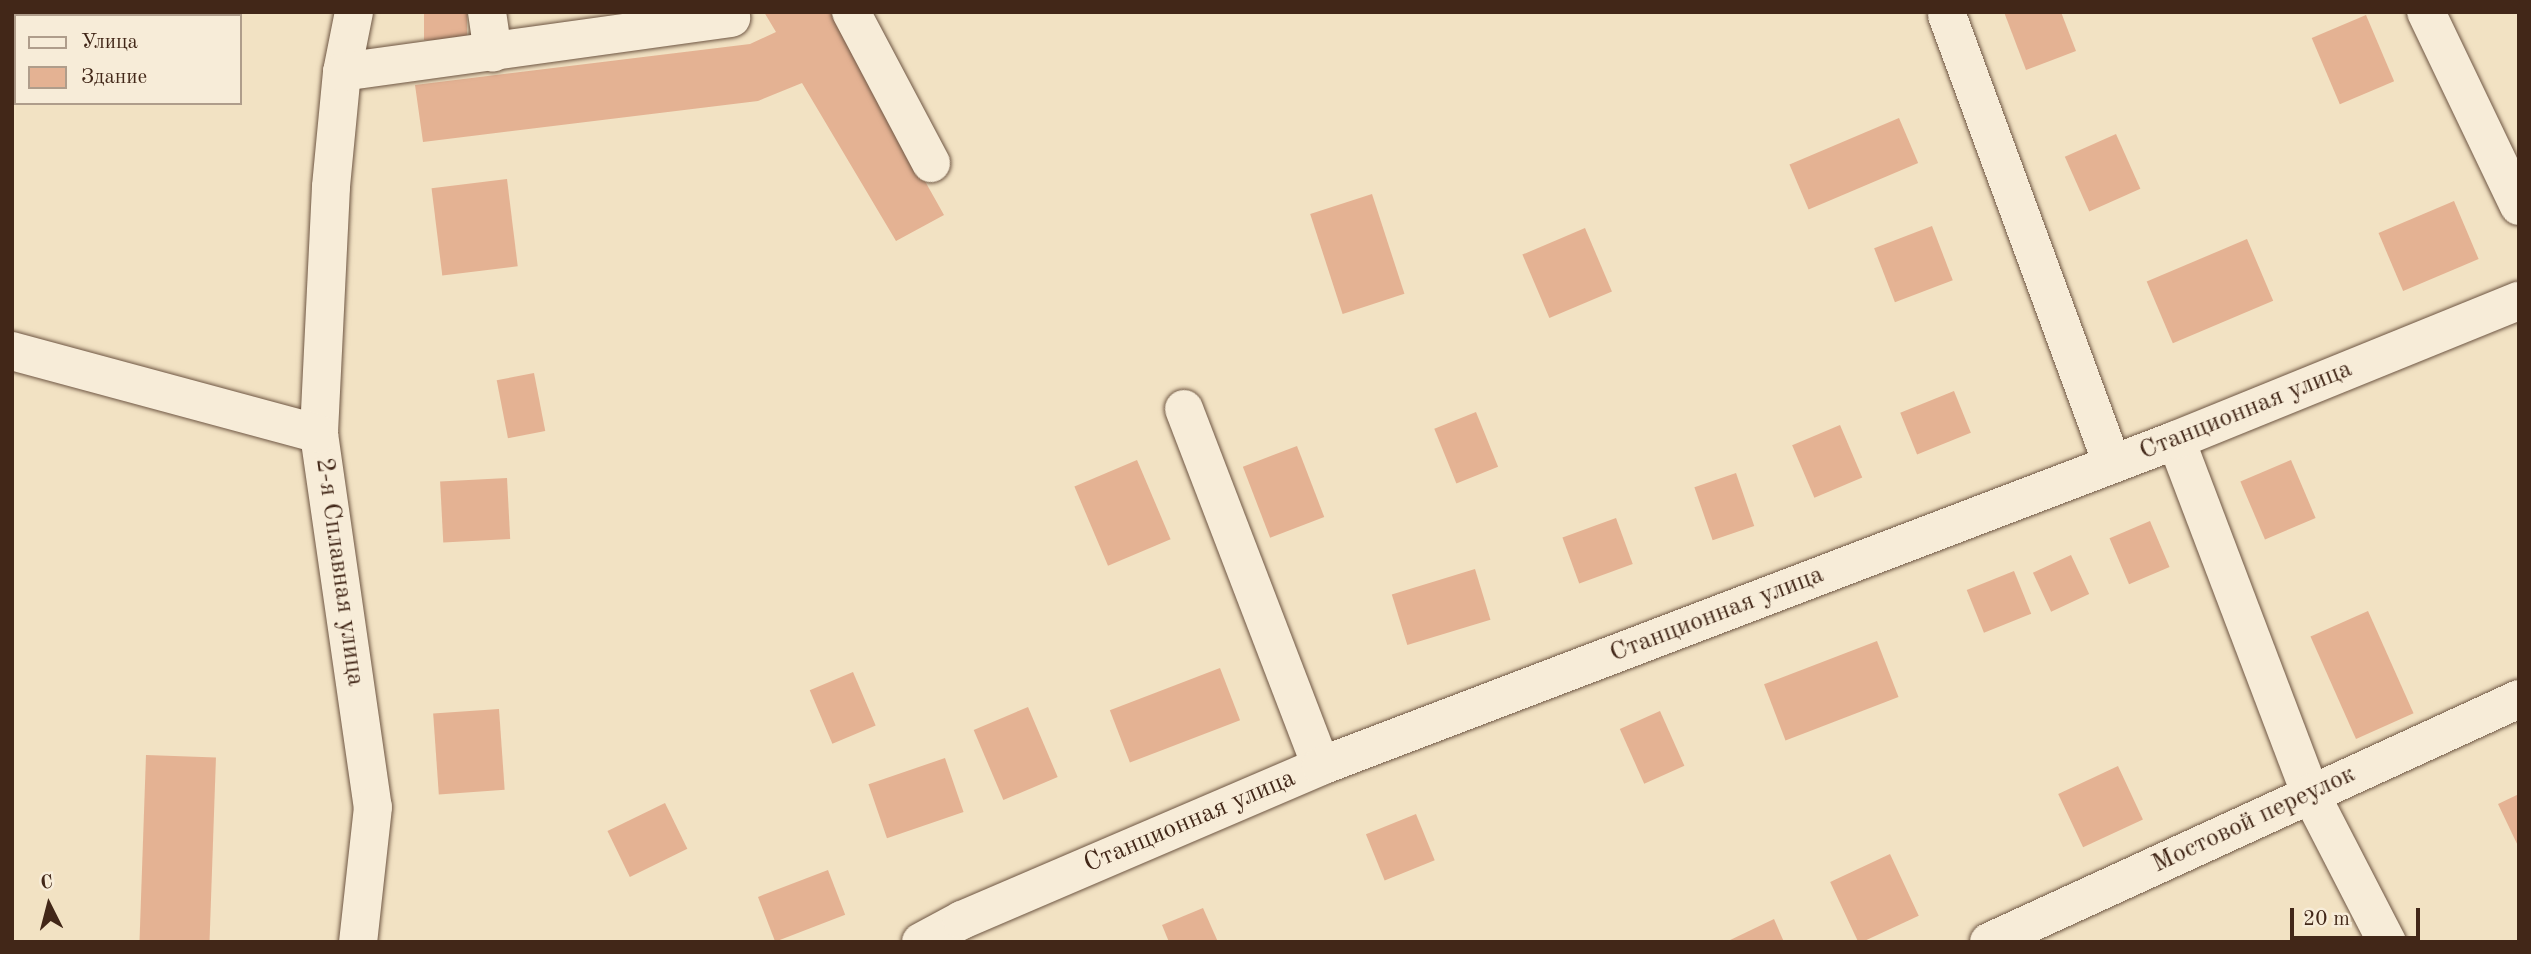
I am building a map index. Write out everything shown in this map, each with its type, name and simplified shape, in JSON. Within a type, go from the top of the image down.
[{"type":"street","points":[[319,434],[331,187],[342,72],[354,12]]},
{"type":"street","points":[[487,12],[493,53]]},
{"type":"street","points":[[851,12],[931,163]]},
{"type":"street","points":[[2426,12],[2519,206]]},
{"type":"street","points":[[1947,15],[2112,464]]},
{"type":"street","points":[[342,72],[731,18]]},
{"type":"street","name":"Станционная улица","points":[[921,942],[962,919],[1321,766],[2176,440],[2519,300]]},
{"type":"street","name":"2-я Сплавная улица","points":[[12,351],[319,434],[373,807],[358,942]]},
{"type":"street","points":[[1184,409],[1321,766]]},
{"type":"street","points":[[2176,440],[2310,793],[2387,942]]},
{"type":"street","name":"Мостовой переулок","points":[[1989,942],[2519,699]]},
{"type":"building","points":[[424,12],[467,12],[467,40],[424,40]]},
{"type":"building","points":[[764,12],[830,12],[944,215],[896,241],[802,83],[758,101],[423,142],[415,85],[750,44],[776,32]]},
{"type":"building","points":[[2004,12],[2061,12],[2076,51],[2026,70]]},
{"type":"building","points":[[2366,15],[2394,81],[2340,104],[2312,38]]},
{"type":"building","points":[[1899,118],[1918,163],[1809,210],[1789,164]]},
{"type":"building","points":[[2116,134],[2140,189],[2089,212],[2065,157]]},
{"type":"building","points":[[507,179],[518,266],[442,276],[432,188]]},
{"type":"building","points":[[1372,194],[1404,294],[1343,314],[1310,214]]},
{"type":"building","points":[[2454,201],[2479,259],[2403,291],[2379,233]]},
{"type":"building","points":[[1932,226],[1953,280],[1895,302],[1874,248]]},
{"type":"building","points":[[1585,228],[1612,292],[1549,318],[1522,255]]},
{"type":"building","points":[[2247,239],[2273,301],[2173,343],[2147,282]]},
{"type":"building","points":[[534,373],[545,431],[508,438],[497,380]]},
{"type":"building","points":[[1954,391],[1971,433],[1917,454],[1900,413]]},
{"type":"building","points":[[1476,412],[1498,467],[1456,484],[1434,429]]},
{"type":"building","points":[[1840,425],[1862,477],[1814,498],[1792,445]]},
{"type":"building","points":[[1297,446],[1324,517],[1270,538],[1243,467]]},
{"type":"building","points":[[1137,460],[1171,539],[1108,566],[1074,487]]},
{"type":"building","points":[[2291,460],[2316,518],[2265,539],[2240,481]]},
{"type":"building","points":[[1736,473],[1754,526],[1713,540],[1694,487]]},
{"type":"building","points":[[507,478],[510,539],[443,542],[440,482]]},
{"type":"building","points":[[1616,518],[1633,564],[1579,584],[1562,537]]},
{"type":"building","points":[[2150,521],[2170,567],[2129,584],[2109,538]]},
{"type":"building","points":[[2071,555],[2089,594],[2051,612],[2033,573]]},
{"type":"building","points":[[1475,569],[1490,620],[1407,645],[1392,594]]},
{"type":"building","points":[[2014,571],[2031,614],[1984,633],[1967,590]]},
{"type":"building","points":[[2368,611],[2414,713],[2356,739],[2310,637]]},
{"type":"building","points":[[1877,641],[1899,697],[1786,740],[1764,684]]},
{"type":"building","points":[[1220,668],[1240,720],[1130,763],[1110,710]]},
{"type":"building","points":[[853,672],[876,725],[832,744],[810,690]]},
{"type":"building","points":[[1028,707],[1058,777],[1003,800],[974,730]]},
{"type":"building","points":[[499,709],[505,790],[439,794],[433,714]]},
{"type":"building","points":[[1660,711],[1684,766],[1644,784],[1620,729]]},
{"type":"building","points":[[146,755],[216,757],[210,942],[139,942]]},
{"type":"building","points":[[945,758],[964,812],[887,838],[868,784]]},
{"type":"building","points":[[2118,766],[2143,819],[2083,847],[2058,794]]},
{"type":"building","points":[[2519,794],[2519,848],[2498,804]]},
{"type":"building","points":[[665,803],[687,849],[630,877],[607,831]]},
{"type":"building","points":[[1416,814],[1435,860],[1385,881],[1366,834]]},
{"type":"building","points":[[1890,854],[1919,916],[1858,942],[1830,882]]},
{"type":"building","points":[[828,870],[845,915],[775,942],[758,897]]},
{"type":"building","points":[[1203,908],[1218,942],[1169,942],[1162,925]]},
{"type":"building","points":[[1774,919],[1784,942],[1726,942]]}]
